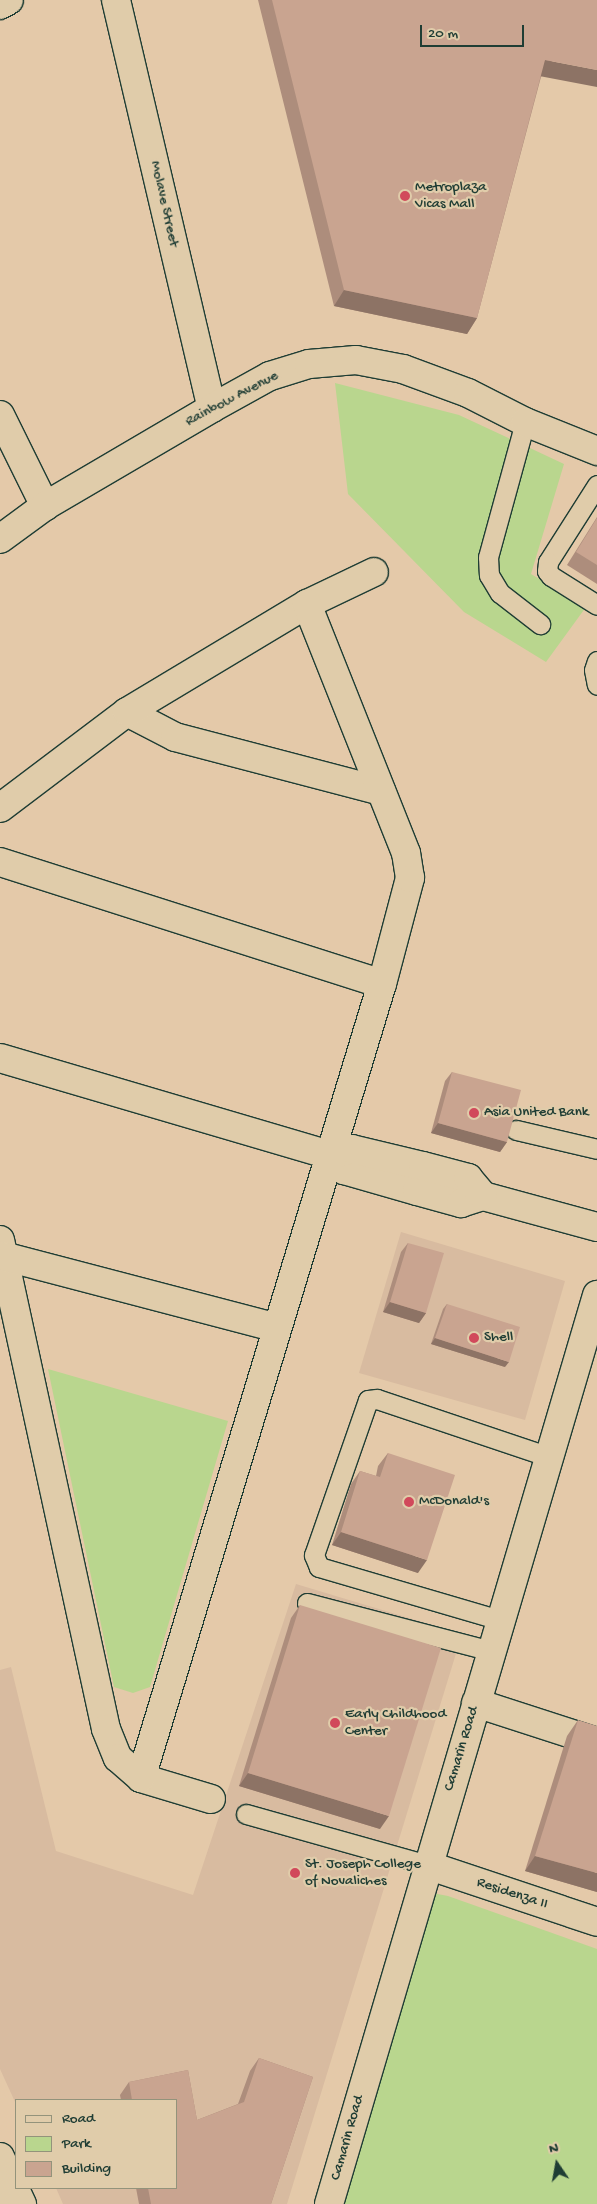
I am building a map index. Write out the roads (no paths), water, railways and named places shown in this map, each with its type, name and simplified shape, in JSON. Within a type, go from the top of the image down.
[{"type":"street","points":[[0,5],[9,0]]},
{"type":"street","name":"Molave Street","points":[[116,0],[212,408]]},
{"type":"street","name":"Rainbow Avenue","points":[[0,539],[46,506],[212,408],[270,376],[309,364],[356,360],[403,369],[468,393],[525,422],[597,451]]},
{"type":"street","points":[[0,415],[46,506]]},
{"type":"street","points":[[0,808],[127,712],[307,604],[374,572]]},
{"type":"street","points":[[142,1778],[382,984],[410,878],[406,853],[307,604]]},
{"type":"street","points":[[127,712],[175,737],[381,790]]},
{"type":"street","points":[[0,862],[382,984]]},
{"type":"street","points":[[0,1058],[330,1155],[344,1170],[461,1203],[483,1196],[597,1227]]},
{"type":"street","points":[[211,1800],[142,1778],[118,1758],[106,1729],[2,1248],[277,1328]]},
{"type":"street","name":"Camarin Road","points":[[329,2204],[427,1865],[597,1295]]},
{"type":"street","points":[[476,1703],[597,1742]]},
{"type":"street","name":"Residenza II","points":[[427,1865],[597,1922]]},
{"type":"street","points":[[0,2157],[12,2198]]},
{"type":"lane","points":[[525,422],[488,557],[489,575],[500,594],[540,624]]},
{"type":"lane","points":[[597,485],[548,562],[547,570],[551,576],[597,605]]},
{"type":"lane","points":[[597,662],[594,670],[597,685]]},
{"type":"lane","points":[[516,1130],[597,1149]]},
{"type":"lane","points":[[500,1620],[319,1567],[314,1555],[368,1400],[377,1399],[549,1457]]},
{"type":"lane","points":[[307,1603],[491,1651]]},
{"type":"lane","points":[[246,1814],[427,1865]]},
{"type":"place","name":"Metroplaza Vicas Mall","points":[[405,196]]},
{"type":"place","name":"Asia United Bank","points":[[474,1113]]},
{"type":"place","name":"Shell","points":[[474,1338]]},
{"type":"place","name":"McDonald's","points":[[409,1502]]},
{"type":"place","name":"Early Childhood Center","points":[[335,1723]]},
{"type":"place","name":"St. Joseph College of Novaliches","points":[[295,1873]]}]
